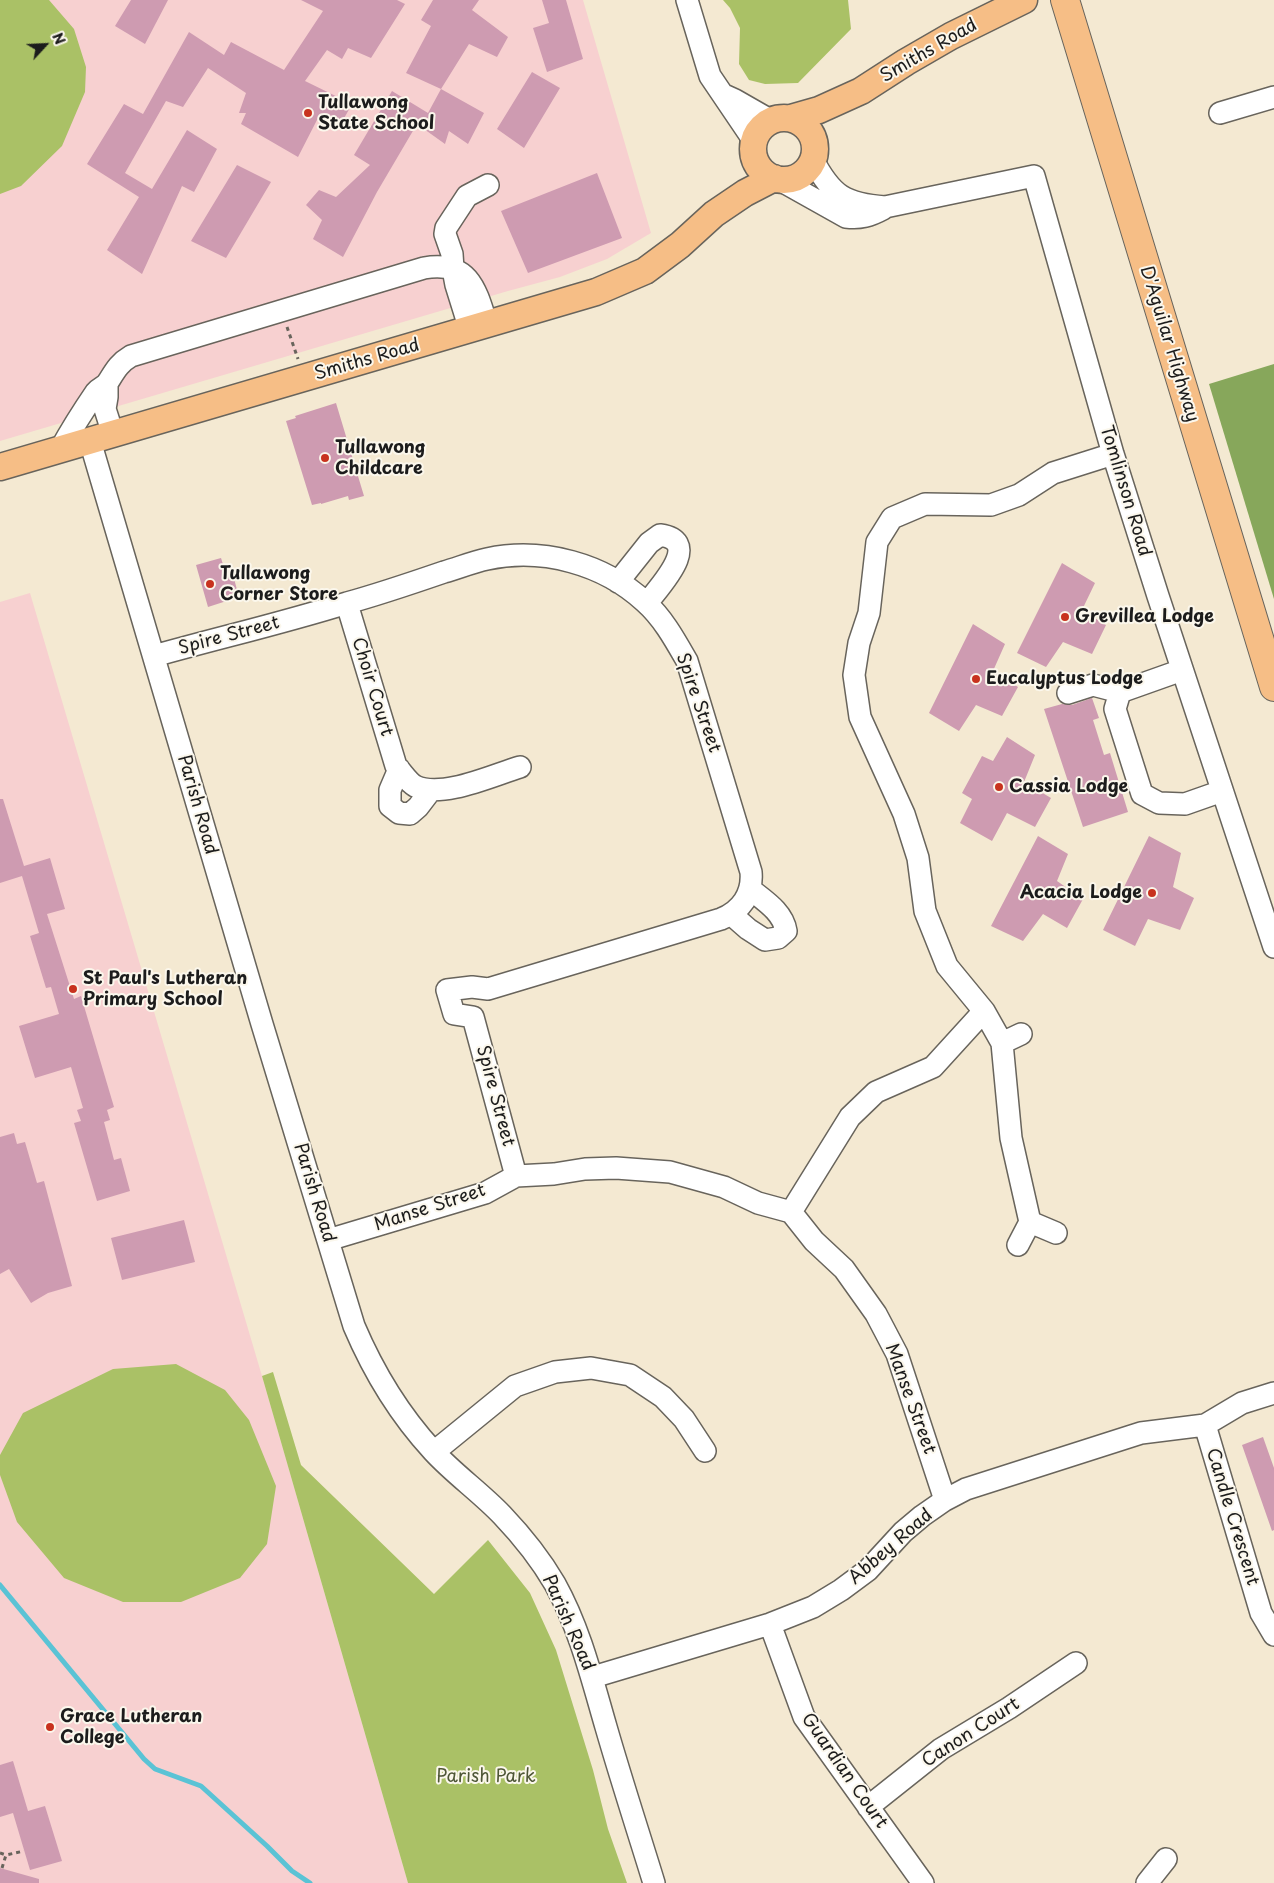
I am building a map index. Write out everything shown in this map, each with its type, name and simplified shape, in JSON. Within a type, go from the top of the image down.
[{"type":"highway","name":"D'Aguilar Highway","points":[[1065,0],[1274,687]]},
{"type":"main road","name":"Smiths Road","points":[[781,119],[819,110],[861,91],[951,36],[1022,1]]},
{"type":"main road","name":"Smiths Road","points":[[814,154],[830,124],[861,91]]},
{"type":"main road","points":[[781,119],[801,122],[809,129],[814,138],[814,154],[808,169],[800,176],[791,179],[777,179],[765,174],[758,167],[754,158],[753,145],[760,128],[781,119]]},
{"type":"main road","name":"Smiths Road","points":[[714,214],[740,178],[753,145]]},
{"type":"main road","name":"Smiths Road","points":[[0,467],[596,292],[645,271],[672,251],[714,214],[746,193],[777,179]]},
{"type":"street","points":[[687,0],[707,68],[753,145]]},
{"type":"street","points":[[721,94],[781,119]]},
{"type":"street","points":[[1220,113],[1274,97]]},
{"type":"street","name":"Tomlinson Road","points":[[814,154],[823,179],[835,192],[849,201],[866,206],[885,207],[1034,176],[1113,454],[1274,948]]},
{"type":"street","name":"Tomlinson Road","points":[[777,179],[846,217],[870,216],[885,207]]},
{"type":"street","points":[[453,269],[452,254],[445,234],[446,228],[467,196],[488,185]]},
{"type":"street","points":[[60,450],[97,390],[107,384],[114,370],[122,361],[131,356],[424,268],[444,266],[468,278],[472,284],[478,328]]},
{"type":"street","name":"Parish Road","points":[[107,384],[108,397],[102,437],[154,656],[259,1014],[354,1326],[369,1361],[395,1404],[434,1452],[502,1515],[534,1554],[555,1584],[576,1631],[593,1677],[606,1727],[654,1883]]},
{"type":"street","points":[[1018,1244],[1030,1222],[1011,1138],[1012,1039],[984,1011],[947,966],[925,911],[918,858],[904,814],[860,717],[854,675],[859,643],[869,613],[877,542],[892,518],[925,504],[991,505],[1019,495],[1053,473],[1113,454]]},
{"type":"street","points":[[618,582],[648,543],[660,535],[669,536],[675,540],[680,549],[677,564],[646,603]]},
{"type":"street","name":"Spire Street","points":[[154,656],[347,604],[487,559],[513,556],[544,556],[592,568],[618,582],[646,603],[671,634],[687,660],[751,872],[750,889]]},
{"type":"street","name":"Choir Court","points":[[347,604],[396,766],[414,785],[431,790]]},
{"type":"street","points":[[1182,670],[1118,700],[1107,721],[1123,775],[1130,786],[1159,803],[1185,804],[1222,791]]},
{"type":"street","points":[[1068,693],[1093,686],[1118,700]]},
{"type":"street","points":[[399,769],[390,790],[390,806],[399,813],[410,814],[418,808],[431,790],[435,791],[462,785],[520,767]]},
{"type":"street","points":[[488,989],[473,1017],[454,1014],[447,990],[472,987],[488,989],[732,915],[742,904],[750,889],[775,909],[784,921],[786,931],[778,938],[765,940],[732,915]]},
{"type":"street","points":[[790,1212],[850,1117],[876,1092],[933,1067],[984,1011]]},
{"type":"street","name":"Spire Street","points":[[473,1017],[516,1176]]},
{"type":"street","name":"Manse Street","points":[[328,1240],[485,1193],[516,1176],[554,1174],[585,1169],[616,1168],[670,1172],[724,1187],[758,1203],[790,1212],[814,1241],[844,1269],[880,1322],[897,1354],[945,1500]]},
{"type":"street","points":[[1030,1222],[1056,1233]]},
{"type":"street","points":[[434,1452],[515,1386],[555,1372],[591,1368],[630,1375],[663,1397],[684,1420],[706,1450]]},
{"type":"street","name":"Abbey Road","points":[[593,1677],[770,1624],[813,1607],[841,1590],[868,1570],[903,1532],[945,1500],[966,1488],[1141,1433],[1205,1425],[1242,1403],[1274,1393]]},
{"type":"street","name":"Candle Crescent","points":[[1205,1425],[1261,1612],[1274,1635]]},
{"type":"street","name":"Guardian Court","points":[[770,1624],[804,1717],[923,1883]]},
{"type":"street","name":"Canon Court","points":[[868,1807],[941,1748],[1010,1708],[1076,1663]]},
{"type":"street","points":[[1147,1883],[1166,1859]]},
{"type":"path","points":[[281,311],[304,378]]},
{"type":"path","points":[[0,1852],[6,1855],[24,1851]]},
{"type":"path","points":[[2,1868],[6,1855]]},
{"type":"shaded area","name":"Tullawong State School","points":[[0,0],[583,0],[651,233],[607,259],[560,277],[0,441]]},
{"type":"shaded area","name":"St Paul's Lutheran Primary School","points":[[30,593],[262,1376],[408,1883],[0,1883],[0,602]]},
{"type":"green space","points":[[0,0],[49,0],[74,29],[86,67],[85,92],[62,146],[21,186],[0,194]]},
{"type":"green space","points":[[723,0],[848,0],[851,29],[798,83],[765,84],[749,80],[739,64],[740,28],[730,8]]},
{"type":"green space","points":[[1274,364],[1274,599],[1209,384]]},
{"type":"green space","points":[[176,1364],[225,1390],[249,1420],[276,1486],[267,1544],[240,1578],[181,1602],[123,1602],[64,1578],[17,1522],[0,1475],[0,1455],[23,1413],[113,1369]]},
{"type":"green space","name":"Parish Park","points":[[273,1372],[301,1465],[434,1594],[488,1540],[530,1593],[556,1650],[593,1770],[608,1829],[627,1883],[408,1883],[262,1376]]},
{"type":"building","points":[[131,0],[168,0],[145,44],[115,26]]},
{"type":"building","points":[[301,0],[397,0],[405,4],[371,58],[348,48],[342,59],[327,50],[305,81],[352,104],[337,131],[318,118],[298,157],[241,124],[246,113],[239,113],[246,93],[208,68],[183,107],[166,101],[125,173],[152,189],[187,130],[217,149],[194,192],[182,186],[142,274],[107,250],[139,197],[87,164],[124,104],[143,114],[189,32],[224,55],[231,42],[284,70],[323,11]]},
{"type":"building","points":[[433,0],[479,0],[472,10],[508,37],[497,57],[469,44],[441,89],[406,73],[431,26],[421,20]]},
{"type":"building","points":[[542,0],[566,0],[583,59],[547,72],[533,28],[549,23]]},
{"type":"building","points":[[532,72],[560,88],[524,148],[497,129]]},
{"type":"building","points":[[441,89],[484,113],[468,144],[449,131],[445,144],[417,124],[377,192],[343,257],[313,239],[322,220],[306,205],[319,190],[336,197],[370,165],[354,155],[392,91],[428,113]]},
{"type":"building","points":[[237,165],[271,182],[226,258],[191,241]]},
{"type":"building","points":[[597,173],[622,238],[528,273],[501,211]]},
{"type":"building","name":"Tullawong Childcare","points":[[336,403],[364,496],[349,500],[348,496],[312,505],[286,421],[296,418],[295,416]]},
{"type":"building","points":[[221,558],[227,577],[233,575],[239,597],[208,607],[196,565]]},
{"type":"building","name":"Grevillea Lodge","points":[[1062,563],[1095,583],[1082,610],[1106,625],[1092,654],[1063,642],[1046,667],[1017,653]]},
{"type":"building","name":"Eucalyptus Lodge","points":[[973,624],[1005,644],[993,671],[1018,687],[1002,716],[976,705],[959,731],[929,713]]},
{"type":"building","points":[[1092,698],[1099,718],[1093,720],[1104,755],[1110,753],[1128,812],[1083,827],[1044,709],[1062,704],[1072,705]]},
{"type":"building","name":"Cassia Lodge","points":[[1007,737],[1035,755],[1024,782],[1051,798],[1035,827],[1007,813],[992,841],[960,823],[972,799],[962,793],[982,756],[993,761]]},
{"type":"building","points":[[0,799],[3,799],[24,866],[50,858],[65,909],[47,914],[74,999],[81,996],[114,1107],[107,1110],[110,1120],[104,1122],[114,1160],[121,1158],[130,1191],[97,1201],[74,1123],[81,1121],[77,1110],[83,1108],[71,1067],[35,1078],[19,1026],[59,1014],[51,987],[46,988],[30,936],[39,933],[22,876],[0,883]]},
{"type":"building","points":[[1038,836],[1068,854],[1057,881],[1083,899],[1067,928],[1043,914],[1023,941],[991,926]]},
{"type":"building","name":"Acacia Lodge","points":[[1149,836],[1181,853],[1173,887],[1194,898],[1180,930],[1148,919],[1135,946],[1103,930]]},
{"type":"building","points":[[14,1133],[17,1144],[25,1142],[37,1183],[44,1181],[72,1286],[48,1293],[31,1303],[9,1269],[0,1274],[0,1137]]},
{"type":"building","points":[[184,1220],[195,1262],[122,1280],[111,1238]]},
{"type":"building","points":[[1263,1437],[1274,1468],[1274,1530],[1272,1531],[1242,1445]]},
{"type":"building","points":[[13,1761],[28,1811],[45,1806],[62,1861],[30,1870],[13,1813],[0,1817],[0,1765]]},
{"type":"building","points":[[0,1868],[39,1879],[39,1883],[0,1883]]},
{"type":"waterway","points":[[0,1585],[144,1759],[155,1769],[201,1786],[292,1871],[310,1883]]},
{"type":"place","name":"Tullawong State School","points":[[308,113]]},
{"type":"place","name":"Tullawong Childcare","points":[[325,458]]},
{"type":"place","name":"Tullawong Corner Store","points":[[210,584]]},
{"type":"place","name":"Grevillea Lodge","points":[[1065,617]]},
{"type":"place","name":"Eucalyptus Lodge","points":[[976,679]]},
{"type":"place","name":"Cassia Lodge","points":[[999,787]]},
{"type":"place","name":"Acacia Lodge","points":[[1152,893]]},
{"type":"place","name":"St Paul's Lutheran Primary School","points":[[73,989]]},
{"type":"place","name":"Grace Lutheran College","points":[[50,1727]]}]
